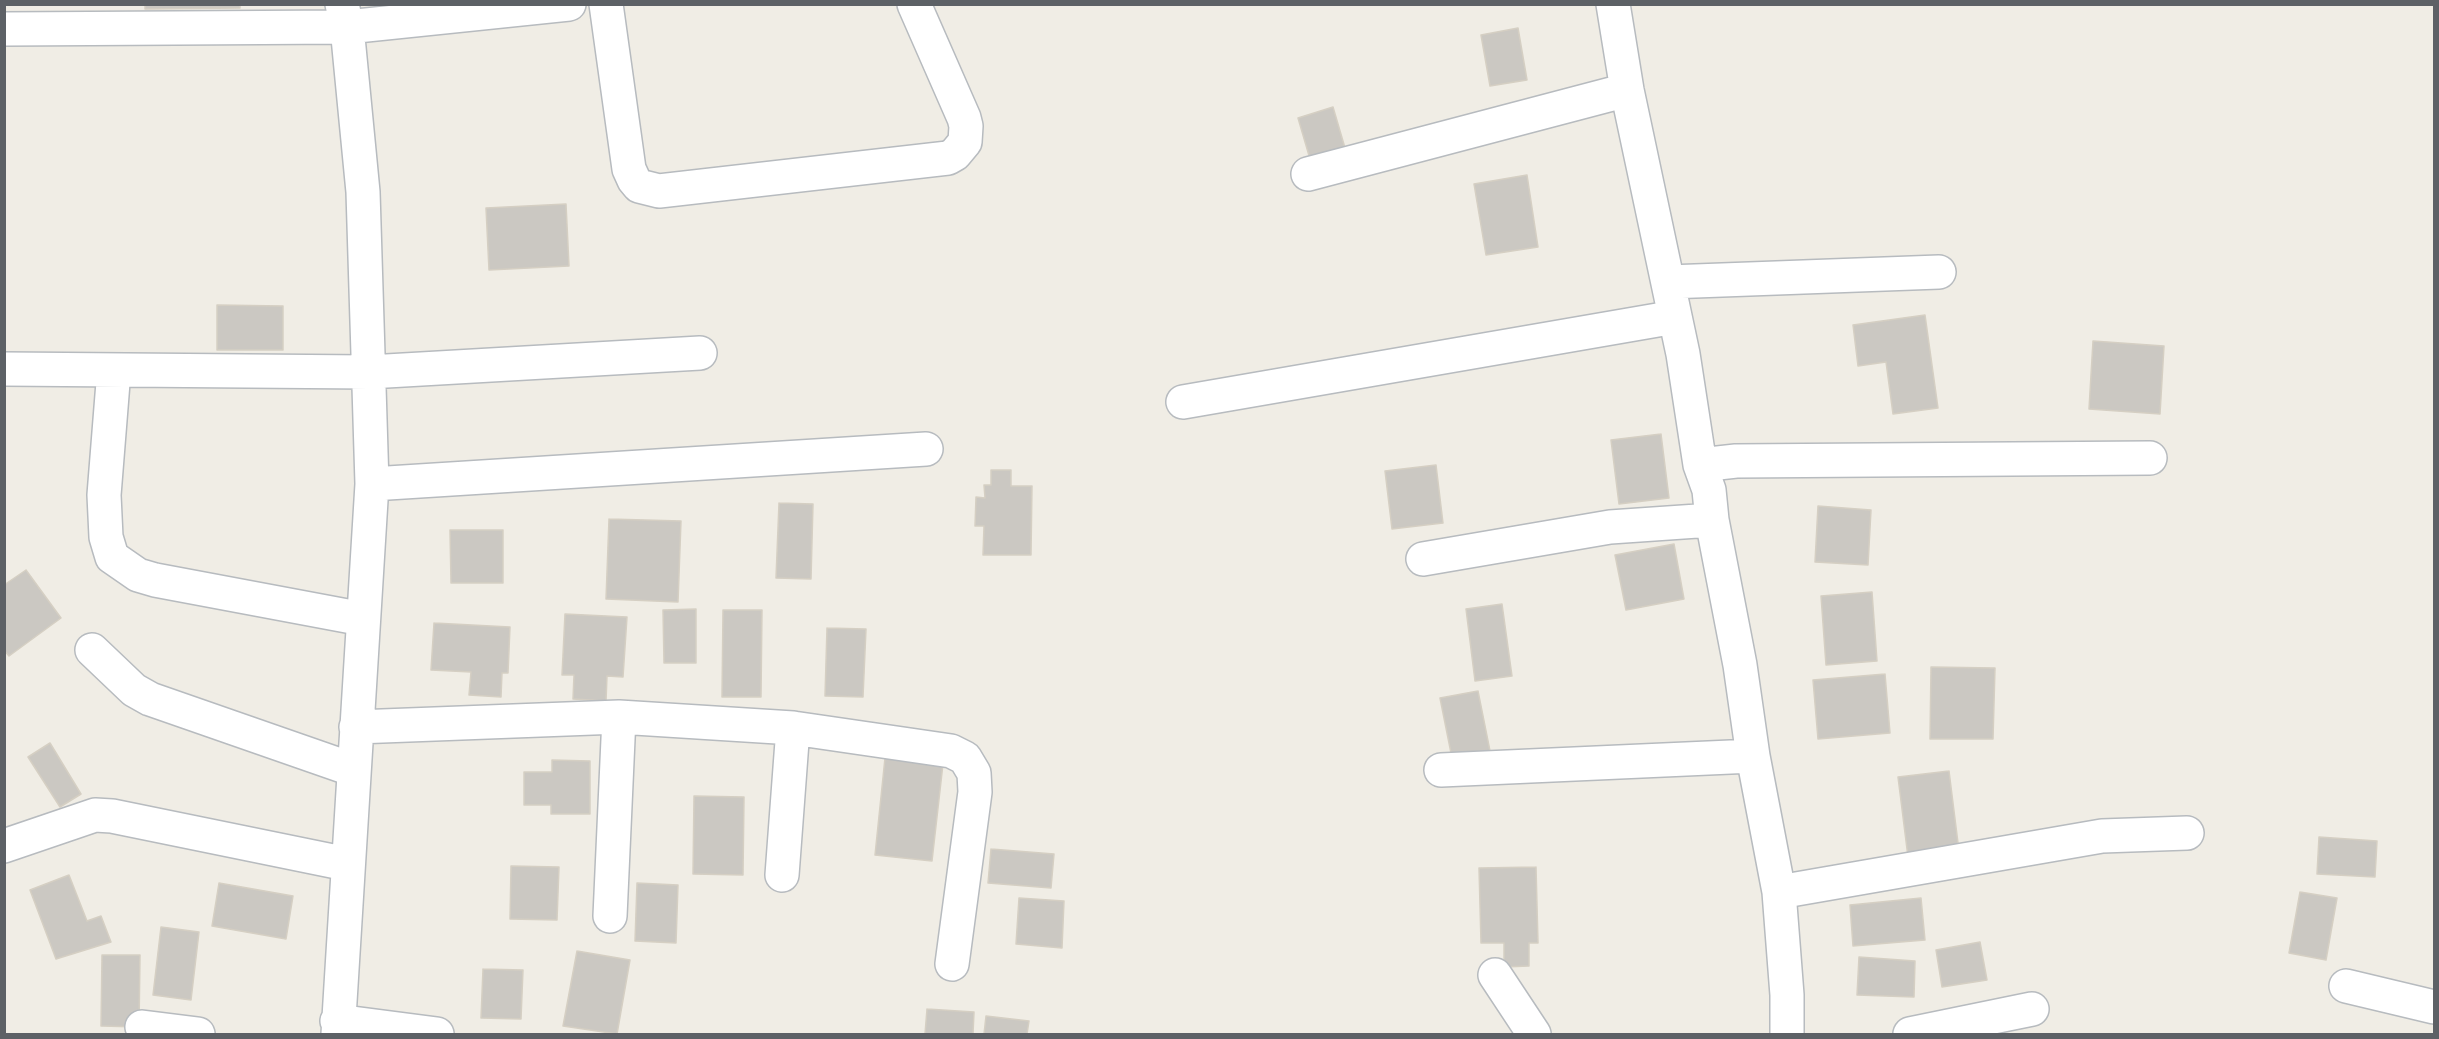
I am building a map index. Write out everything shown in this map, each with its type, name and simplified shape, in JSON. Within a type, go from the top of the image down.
[{"type":"street","points":[[4,29],[345,16],[569,4]]},
{"type":"street","points":[[606,4],[629,169],[633,180],[639,186],[659,191],[948,158],[955,154],[965,142],[964,118],[914,4]]},
{"type":"street","points":[[1613,4],[1627,90],[1675,317],[1701,465],[1709,490],[1712,520],[1740,665],[1753,756],[1779,892],[1787,995],[1787,1035]]},
{"type":"street","points":[[345,16],[363,192],[372,484],[337,1028],[436,1035]]},
{"type":"street","points":[[1308,174],[1627,90]]},
{"type":"street","points":[[1668,282],[1939,272]]},
{"type":"street","points":[[1183,402],[1675,317]]},
{"type":"street","points":[[4,369],[369,372],[700,353]]},
{"type":"street","points":[[114,370],[104,495],[106,537],[111,557],[138,575],[155,580],[363,619]]},
{"type":"street","points":[[372,484],[926,449]]},
{"type":"street","points":[[1701,465],[1736,461],[2150,458]]},
{"type":"street","points":[[1423,559],[1610,527],[1712,520]]},
{"type":"street","points":[[92,650],[134,690],[150,699],[354,770]]},
{"type":"street","points":[[356,727],[619,717],[793,728],[951,751],[965,758],[974,773],[975,792],[952,964]]},
{"type":"street","points":[[610,916],[619,717]]},
{"type":"street","points":[[782,875],[793,728]]},
{"type":"street","points":[[1442,770],[1753,756]]},
{"type":"street","points":[[4,846],[95,815],[112,816],[347,864]]},
{"type":"street","points":[[1779,892],[2102,836],[2187,833]]},
{"type":"street","points":[[1495,975],[1534,1035]]},
{"type":"street","points":[[2346,986],[2434,1007]]},
{"type":"street","points":[[1910,1035],[2032,1009]]},
{"type":"street","points":[[142,1027],[198,1035]]},
{"type":"building","points":[[145,4],[240,4],[240,8],[145,9]]},
{"type":"building","points":[[1518,28],[1527,80],[1490,86],[1481,35]]},
{"type":"building","points":[[1333,107],[1345,148],[1310,159],[1298,118]]},
{"type":"building","points":[[1527,175],[1538,247],[1486,255],[1474,184]]},
{"type":"building","points":[[566,204],[569,266],[489,270],[486,208]]},
{"type":"building","points":[[217,305],[283,306],[283,350],[217,350]]},
{"type":"building","points":[[1925,315],[1938,408],[1893,414],[1886,362],[1858,366],[1853,325]]},
{"type":"building","points":[[2093,341],[2164,346],[2160,414],[2089,409]]},
{"type":"building","points":[[1661,434],[1669,498],[1619,504],[1611,440]]},
{"type":"building","points":[[1436,465],[1443,523],[1392,529],[1385,471]]},
{"type":"building","points":[[991,470],[1011,470],[1011,486],[1032,486],[1031,555],[983,555],[984,526],[975,526],[976,497],[985,498],[984,485],[991,485]]},
{"type":"building","points":[[779,503],[813,504],[811,579],[776,578]]},
{"type":"building","points":[[1818,506],[1871,510],[1868,565],[1815,562]]},
{"type":"building","points":[[609,519],[681,521],[678,602],[606,599]]},
{"type":"building","points":[[450,530],[503,530],[503,583],[451,583]]},
{"type":"building","points":[[1674,544],[1684,599],[1626,610],[1615,555]]},
{"type":"building","points":[[26,570],[61,618],[9,656],[4,650],[4,585]]},
{"type":"building","points":[[1872,592],[1877,661],[1826,665],[1821,596]]},
{"type":"building","points":[[1502,604],[1512,676],[1475,681],[1466,609]]},
{"type":"building","points":[[696,609],[696,663],[664,663],[663,610]]},
{"type":"building","points":[[723,610],[762,610],[761,697],[722,697]]},
{"type":"building","points":[[565,614],[627,617],[623,677],[607,676],[606,701],[573,699],[574,675],[562,675]]},
{"type":"building","points":[[434,623],[510,627],[508,673],[502,673],[501,697],[469,695],[471,672],[431,670]]},
{"type":"building","points":[[827,628],[866,629],[863,697],[825,696]]},
{"type":"building","points":[[1931,667],[1995,668],[1993,739],[1930,739]]},
{"type":"building","points":[[1885,674],[1890,733],[1818,739],[1813,680]]},
{"type":"building","points":[[1478,691],[1490,751],[1452,758],[1440,698]]},
{"type":"building","points":[[50,743],[81,794],[60,807],[28,757]]},
{"type":"building","points":[[885,758],[943,764],[932,861],[875,855]]},
{"type":"building","points":[[552,760],[590,761],[590,814],[551,814],[551,805],[524,805],[524,772],[552,772]]},
{"type":"building","points":[[1949,771],[1959,851],[1908,857],[1898,777]]},
{"type":"building","points":[[694,796],[744,797],[743,875],[693,874]]},
{"type":"building","points":[[2319,837],[2377,841],[2375,877],[2317,874]]},
{"type":"building","points":[[991,849],[1054,854],[1051,888],[988,883]]},
{"type":"building","points":[[511,866],[559,867],[557,920],[510,919]]},
{"type":"building","points":[[1536,867],[1538,943],[1529,943],[1529,966],[1504,967],[1504,943],[1481,943],[1479,868]]},
{"type":"building","points":[[69,875],[87,921],[101,916],[111,942],[56,959],[30,890]]},
{"type":"building","points":[[219,883],[293,896],[286,939],[212,926]]},
{"type":"building","points":[[637,883],[678,885],[676,943],[635,941]]},
{"type":"building","points":[[2300,892],[2337,898],[2326,960],[2289,953]]},
{"type":"building","points":[[1019,898],[1064,901],[1062,948],[1016,944]]},
{"type":"building","points":[[1921,898],[1925,940],[1853,946],[1850,905]]},
{"type":"building","points":[[161,927],[199,932],[191,1000],[153,995]]},
{"type":"building","points":[[1980,942],[1987,980],[1942,987],[1936,950]]},
{"type":"building","points":[[577,951],[630,960],[617,1034],[563,1026]]},
{"type":"building","points":[[102,955],[140,955],[139,1027],[101,1026]]},
{"type":"building","points":[[1859,957],[1915,961],[1914,997],[1857,995]]},
{"type":"building","points":[[483,969],[523,970],[521,1019],[481,1018]]},
{"type":"building","points":[[927,1009],[974,1012],[973,1034],[925,1034]]},
{"type":"building","points":[[986,1016],[1029,1021],[1027,1034],[984,1034]]}]
